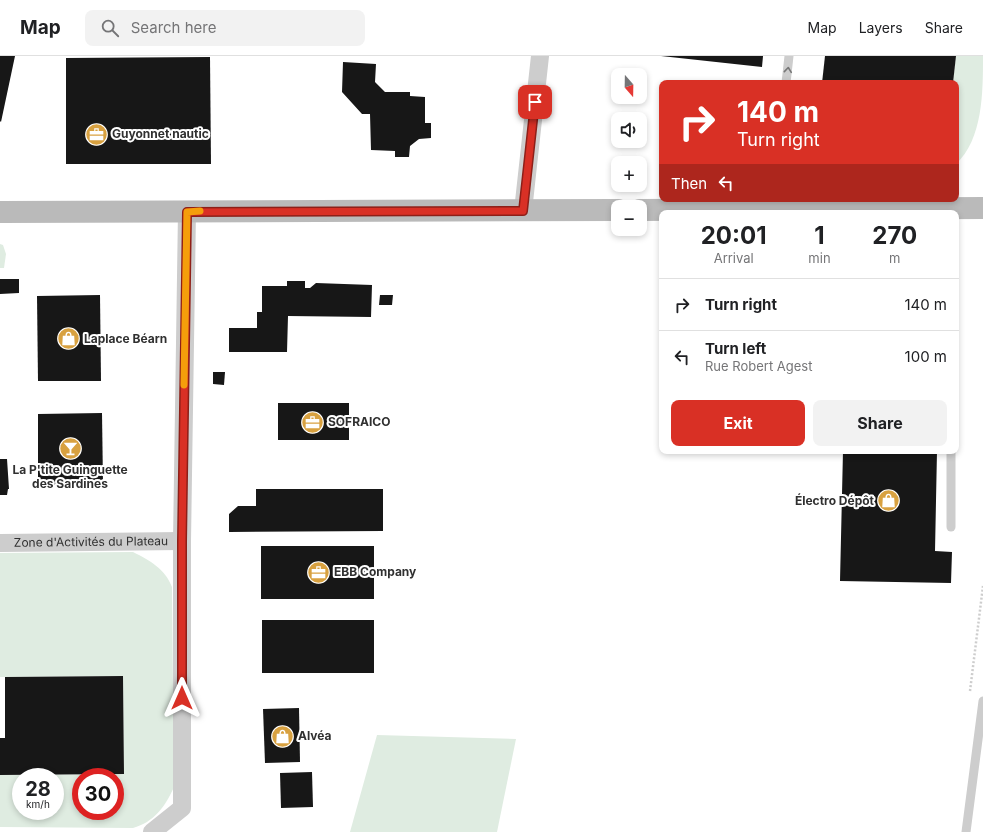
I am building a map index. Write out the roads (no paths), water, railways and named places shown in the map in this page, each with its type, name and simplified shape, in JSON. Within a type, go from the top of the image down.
[{"type":"street","points":[[523,211],[540,56]]},
{"type":"street","points":[[647,210],[795,207],[983,208]]},
{"type":"street","points":[[0,212],[611,210]]},
{"type":"street","name":"Zone d'Activités du Plateau","points":[[152,832],[182,808],[182,541],[187,212]]},
{"type":"street","name":"Zone d'Activités du Plateau","points":[[0,543],[182,541]]},
{"type":"lane","points":[[786,80],[789,56]]},
{"type":"lane","points":[[951,454],[951,528]]},
{"type":"lane","points":[[966,832],[983,701]]},
{"type":"lane","points":[[974,773],[983,777]]},
{"type":"place","name":"Guyonnet nautic","points":[[96,134]]},
{"type":"place","name":"Laplace Béarn","points":[[69,339]]},
{"type":"place","name":"SOFRAICO","points":[[313,422]]},
{"type":"place","name":"La P'tite Guinguette des Sardines","points":[[70,449]]},
{"type":"place","name":"Électro Dépôt","points":[[889,501]]},
{"type":"place","name":"EBB Company","points":[[318,572]]},
{"type":"place","name":"Alvéa","points":[[282,736]]}]
